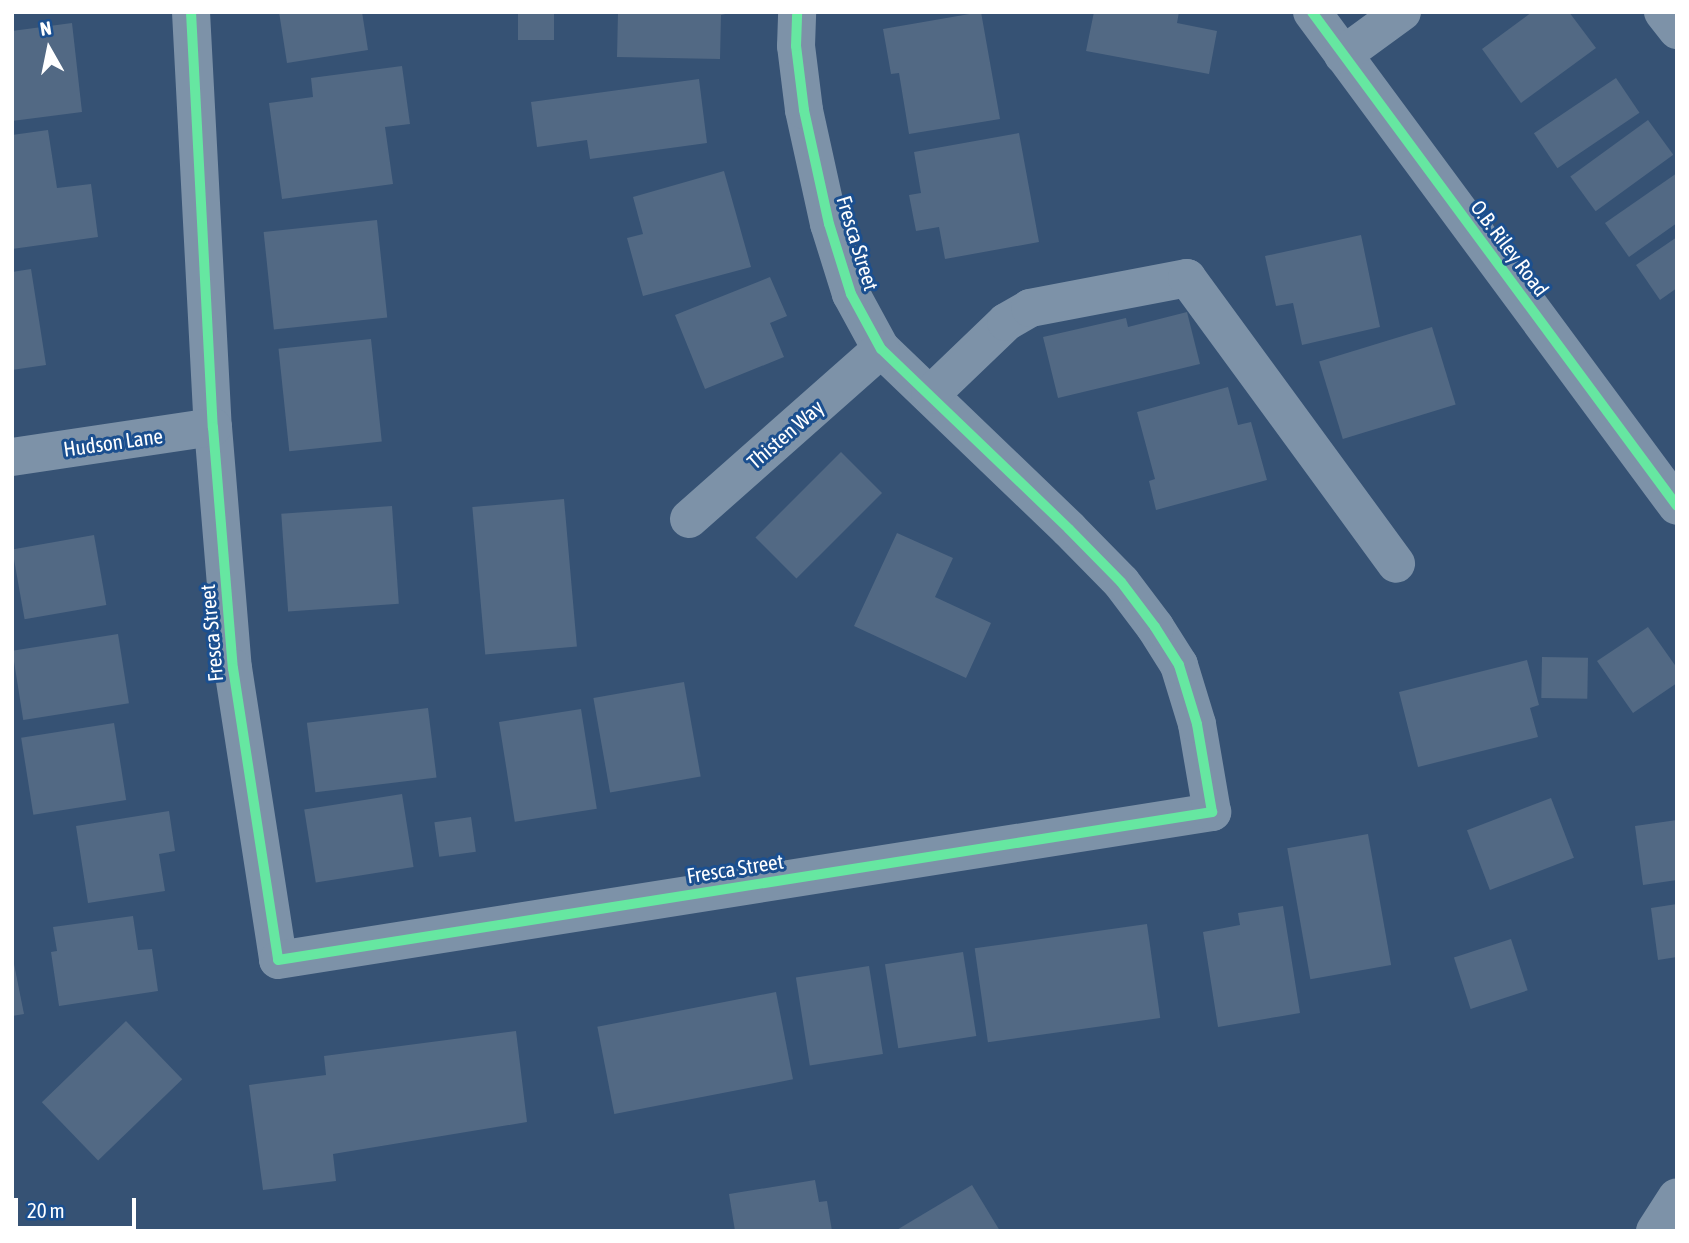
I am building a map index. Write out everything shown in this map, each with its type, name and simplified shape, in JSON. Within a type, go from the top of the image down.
[{"type":"street","name":"Fresca Street","points":[[191,12],[213,427],[233,668],[278,960],[1212,812],[1190,701],[1179,665],[1155,627],[1087,546],[881,349],[851,294],[829,225],[804,110],[796,46],[797,12]]},
{"type":"street","name":"O.B. Riley Road","points":[[1312,12],[1677,506]]},
{"type":"street","points":[[1343,55],[1402,12]]},
{"type":"street","points":[[1664,12],[1677,30]]},
{"type":"street","points":[[930,395],[1006,322],[1030,308],[1187,278],[1396,564]]},
{"type":"street","name":"Thisten Way","points":[[689,519],[881,349]]},
{"type":"street","name":"Hudson Lane","points":[[12,457],[213,427]]},
{"type":"street","points":[[1655,1231],[1677,1197]]},
{"type":"building","points":[[279,12],[362,12],[368,50],[287,63]]},
{"type":"building","points":[[518,12],[554,12],[554,40],[518,40]]},
{"type":"building","points":[[618,12],[734,12],[721,15],[720,59],[617,57]]},
{"type":"building","points":[[981,12],[1000,119],[909,134],[899,73],[891,74],[883,29]]},
{"type":"building","points":[[1094,12],[1179,12],[1177,23],[1217,31],[1209,74],[1086,51]]},
{"type":"building","points":[[1532,12],[1569,12],[1596,48],[1521,103],[1482,49]]},
{"type":"building","points":[[72,23],[82,112],[12,121],[12,31]]},
{"type":"building","points":[[402,66],[410,124],[385,127],[393,184],[282,199],[269,103],[313,97],[311,78]]},
{"type":"building","points":[[1616,78],[1639,113],[1557,168],[1534,133]]},
{"type":"building","points":[[699,79],[707,143],[590,159],[587,140],[537,147],[531,102]]},
{"type":"building","points":[[1648,120],[1673,155],[1596,211],[1570,176]]},
{"type":"building","points":[[48,130],[57,188],[91,184],[98,237],[12,249],[12,135]]},
{"type":"building","points":[[1019,133],[1039,242],[945,259],[939,227],[916,231],[909,195],[921,193],[914,152]]},
{"type":"building","points":[[724,171],[751,267],[643,296],[627,238],[643,234],[633,197]]},
{"type":"building","points":[[1677,173],[1677,223],[1629,257],[1605,223]]},
{"type":"building","points":[[377,220],[387,317],[274,329],[264,232]]},
{"type":"building","points":[[1361,235],[1380,327],[1302,345],[1293,303],[1276,306],[1265,256]]},
{"type":"building","points":[[1677,237],[1677,288],[1660,300],[1636,265]]},
{"type":"building","points":[[31,269],[46,365],[12,370],[12,272]]},
{"type":"building","points":[[770,277],[787,316],[770,323],[784,357],[705,389],[675,315]]},
{"type":"building","points":[[1187,312],[1200,364],[1058,398],[1043,337],[1126,318],[1128,327]]},
{"type":"building","points":[[1432,327],[1456,404],[1343,439],[1319,361]]},
{"type":"building","points":[[371,339],[382,441],[289,451],[279,349]]},
{"type":"building","points":[[1228,387],[1238,425],[1251,422],[1267,480],[1156,510],[1149,481],[1155,479],[1137,412]]},
{"type":"building","points":[[841,452],[882,493],[796,579],[755,538]]},
{"type":"building","points":[[564,499],[577,646],[485,654],[472,507]]},
{"type":"building","points":[[392,506],[399,604],[288,612],[281,514]]},
{"type":"building","points":[[897,533],[953,558],[935,597],[991,623],[966,678],[854,626]]},
{"type":"building","points":[[94,535],[106,605],[25,619],[12,549]]},
{"type":"building","points":[[1648,627],[1677,668],[1677,683],[1633,713],[1597,661]]},
{"type":"building","points":[[118,634],[129,703],[23,720],[12,651]]},
{"type":"building","points":[[1542,657],[1588,658],[1587,699],[1541,698]]},
{"type":"building","points":[[1527,660],[1539,705],[1530,708],[1538,737],[1418,767],[1399,692]]},
{"type":"building","points":[[684,682],[701,777],[610,793],[593,698]]},
{"type":"building","points":[[428,708],[437,777],[315,792],[307,723]]},
{"type":"building","points":[[581,709],[597,809],[515,822],[499,722]]},
{"type":"building","points":[[114,723],[126,800],[33,815],[21,738]]},
{"type":"building","points":[[402,794],[414,867],[316,883],[304,809]]},
{"type":"building","points":[[1551,798],[1574,858],[1490,890],[1467,830]]},
{"type":"building","points":[[169,811],[175,851],[159,854],[165,891],[88,903],[76,826]]},
{"type":"building","points":[[471,817],[476,852],[439,857],[434,822]]},
{"type":"building","points":[[1677,820],[1677,880],[1643,885],[1635,826]]},
{"type":"building","points":[[1368,834],[1391,965],[1310,979],[1287,848]]},
{"type":"building","points":[[1677,904],[1677,957],[1658,960],[1651,908]]},
{"type":"building","points":[[1283,906],[1300,1013],[1218,1027],[1203,932],[1240,925],[1238,913]]},
{"type":"building","points":[[133,916],[138,950],[152,949],[158,991],[59,1006],[51,952],[57,951],[53,927]]},
{"type":"building","points":[[1147,924],[1160,1018],[988,1042],[975,948]]},
{"type":"building","points":[[1511,939],[1528,990],[1471,1009],[1454,958]]},
{"type":"building","points":[[963,952],[976,1036],[898,1048],[885,964]]},
{"type":"building","points":[[12,954],[24,1014],[12,1016]]},
{"type":"building","points":[[869,966],[883,1054],[810,1065],[796,978]]},
{"type":"building","points":[[776,992],[793,1079],[614,1114],[597,1027]]},
{"type":"building","points":[[126,1021],[182,1079],[98,1161],[42,1102]]},
{"type":"building","points":[[516,1031],[527,1122],[333,1154],[336,1181],[263,1190],[249,1085],[326,1075],[324,1056]]},
{"type":"building","points":[[815,1180],[819,1202],[827,1201],[832,1231],[735,1231],[729,1194]]},
{"type":"building","points":[[972,1185],[1000,1231],[895,1231]]},
{"type":"cycle path","points":[[191,12],[213,427],[233,668],[278,960],[1212,812],[1197,724],[1179,665],[1155,627],[1121,582],[1069,529],[881,349],[851,294],[829,224],[804,110],[796,46],[797,12]]},
{"type":"cycle path","points":[[1312,12],[1677,506]]}]
